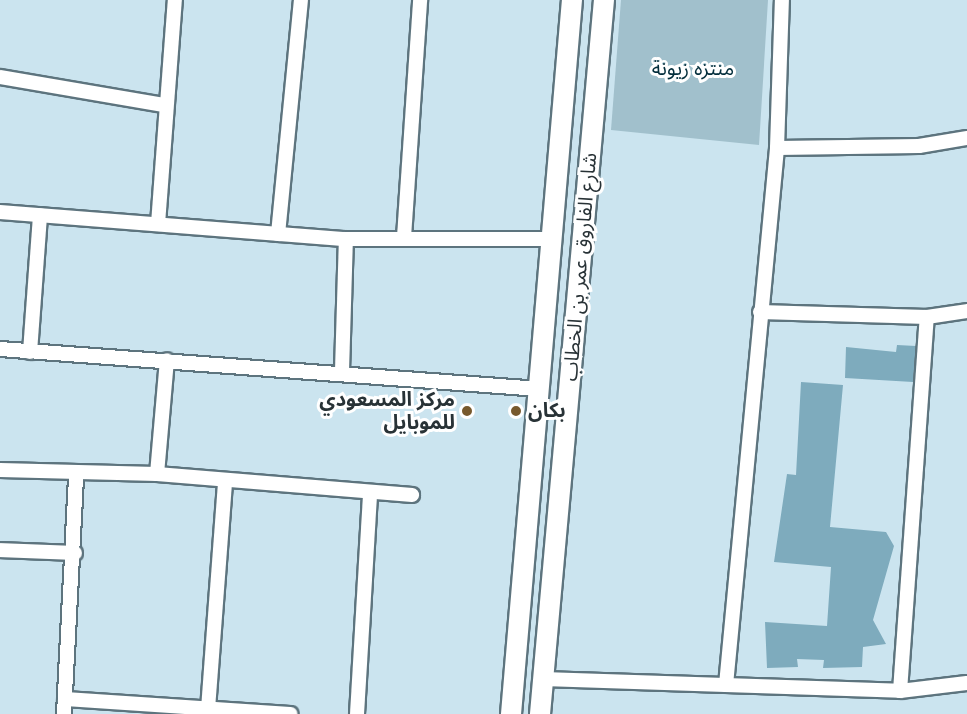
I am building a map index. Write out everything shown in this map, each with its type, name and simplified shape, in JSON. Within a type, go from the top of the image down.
[{"type":"main road","points":[[511,714],[572,0]]},
{"type":"main road","name":"شارع الفاروق عمر بن الخطاب","points":[[540,714],[604,0]]},
{"type":"street","points":[[158,224],[164,105],[175,0]]},
{"type":"street","points":[[278,234],[301,0]]},
{"type":"street","points":[[404,237],[420,0]]},
{"type":"street","points":[[726,685],[777,148],[782,0]]},
{"type":"street","points":[[0,77],[164,105]]},
{"type":"street","points":[[777,148],[919,146],[967,138]]},
{"type":"street","points":[[0,212],[346,239],[404,237],[552,239]]},
{"type":"street","points":[[30,351],[40,215]]},
{"type":"street","points":[[342,371],[346,239]]},
{"type":"street","points":[[760,312],[927,317],[967,311]]},
{"type":"street","points":[[900,691],[927,317]]},
{"type":"street","points":[[0,349],[342,371],[540,389]]},
{"type":"street","points":[[157,474],[167,360]]},
{"type":"street","points":[[0,470],[76,475],[157,474],[225,484],[412,495]]},
{"type":"street","points":[[64,714],[75,554],[76,475]]},
{"type":"street","points":[[208,708],[225,484]]},
{"type":"street","points":[[357,714],[370,492]]},
{"type":"street","points":[[0,550],[75,554]]},
{"type":"street","points":[[543,679],[900,691],[967,683]]},
{"type":"street","points":[[65,699],[291,714]]},
{"type":"green space","name":"منتزه زيونة","points":[[621,0],[768,0],[759,145],[611,130]]},
{"type":"building","points":[[897,345],[916,346],[913,382],[845,378],[846,347],[896,352]]},
{"type":"building","points":[[801,382],[843,385],[830,527],[886,532],[894,546],[873,620],[886,644],[863,647],[862,667],[823,668],[824,660],[797,659],[798,667],[767,668],[765,622],[827,626],[831,567],[774,562],[787,474],[796,475]]},
{"type":"place","name":"مركز المسعودي للموبايل","points":[[467,411]]},
{"type":"place","name":"بكان","points":[[516,411]]}]
